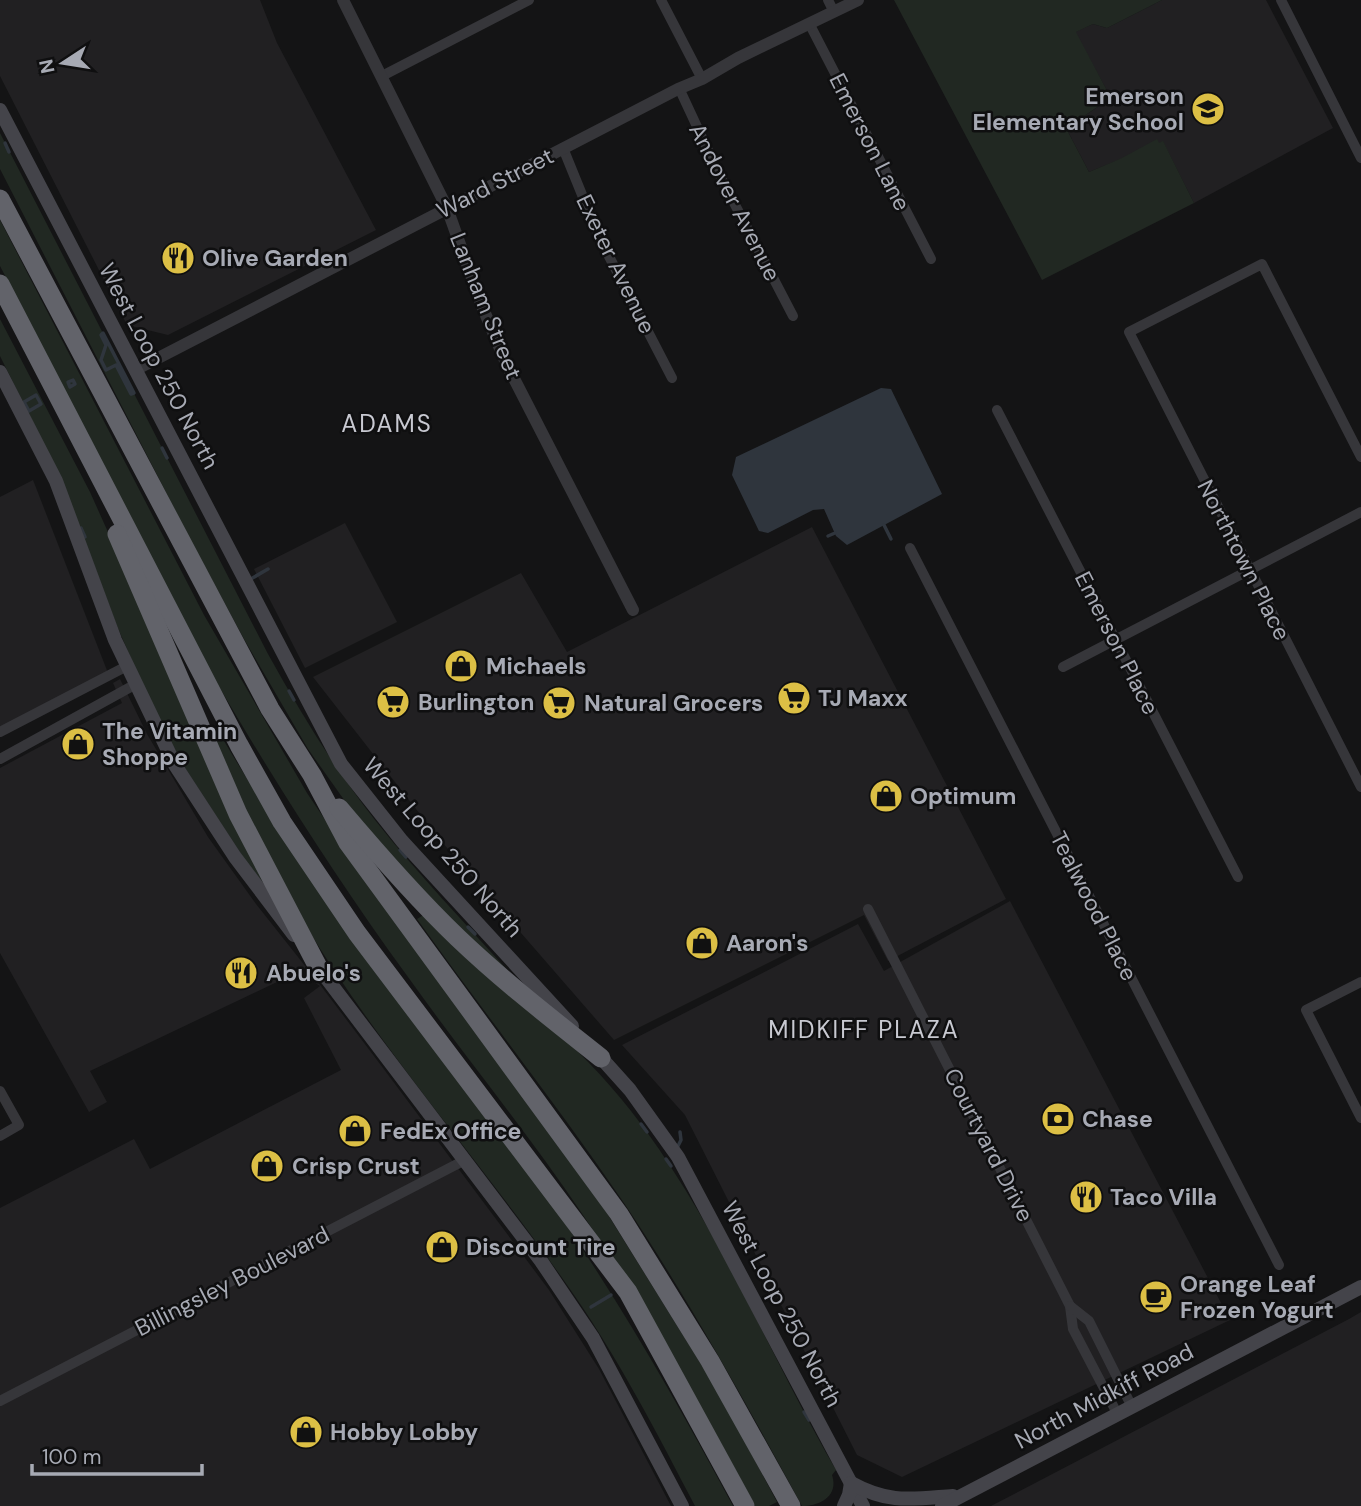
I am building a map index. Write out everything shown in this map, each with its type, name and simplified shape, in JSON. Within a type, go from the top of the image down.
[{"type":"highway","points":[[0,199],[270,709],[312,775],[354,851],[619,1214],[704,1350],[788,1499]]},
{"type":"highway","points":[[0,284],[239,745],[282,822],[357,933],[628,1292],[745,1506]]},
{"type":"highway","points":[[79,435],[111,521],[214,763],[319,969]]},
{"type":"highway","points":[[312,775],[396,875],[458,938],[538,1008],[601,1058]]},
{"type":"main road","name":"West Loop 250 North","points":[[0,110],[341,764],[402,841],[630,1090],[678,1157],[863,1506]]},
{"type":"main road","points":[[0,372],[56,481],[114,640],[176,765],[234,857],[541,1261],[593,1338],[682,1506]]},
{"type":"main road","name":"North Midkiff Road","points":[[952,1502],[1361,1287]]},
{"type":"main road","points":[[844,1506],[850,1483],[891,1499],[952,1502]]},
{"type":"street","name":"Lanham Street","points":[[343,0],[447,208],[502,354],[633,610]]},
{"type":"street","points":[[382,76],[528,0]]},
{"type":"street","points":[[661,0],[702,79]]},
{"type":"street","name":"Ward Street","points":[[135,370],[679,88],[810,25],[831,6],[858,0]]},
{"type":"street","points":[[1281,0],[1361,158]]},
{"type":"street","name":"Emerson Lane","points":[[810,25],[931,259]]},
{"type":"street","name":"Andover Avenue","points":[[679,88],[720,176],[793,316]]},
{"type":"street","name":"Exeter Avenue","points":[[563,148],[600,239],[672,378]]},
{"type":"street","name":"Northtown Place","points":[[1361,457],[1262,264],[1129,332],[1361,787]]},
{"type":"street","name":"Emerson Place","points":[[997,410],[1238,877]]},
{"type":"street","points":[[1063,667],[1361,512]]},
{"type":"street","name":"Tealwood Place","points":[[910,548],[1279,1265]]},
{"type":"street","points":[[0,732],[127,666]]},
{"type":"street","points":[[0,759],[136,684]]},
{"type":"street","name":"Courtyard Drive","points":[[868,909],[1070,1306],[1073,1329],[1118,1415]]},
{"type":"street","points":[[1361,982],[1306,1010],[1361,1118]]},
{"type":"street","points":[[0,1091],[19,1125],[0,1136]]},
{"type":"street","name":"Billingsley Boulevard","points":[[0,1402],[465,1160]]},
{"type":"street","name":"Courtyard Drive","points":[[1070,1306],[1088,1321],[1132,1407]]},
{"type":"shaded area","points":[[0,0],[260,0],[277,43],[376,230],[168,335],[127,325],[0,76]]},
{"type":"shaded area","points":[[894,0],[1162,0],[1107,28],[1093,24],[1076,32],[1111,98],[1066,128],[1089,172],[1157,139],[1159,143],[1163,141],[1194,203],[1042,280]]},
{"type":"shaded area","name":"Emerson Elementary School","points":[[1162,0],[1266,0],[1333,128],[1194,203],[1163,142],[1089,172],[1066,128],[1111,98],[1075,32],[1093,24],[1107,28]]},
{"type":"shaded area","points":[[0,133],[268,654],[305,718],[345,780],[375,820],[424,879],[510,973],[426,899],[347,804],[308,749],[191,541],[0,169]]},
{"type":"shaded area","points":[[0,220],[204,615],[307,793],[365,879],[605,1210],[719,1393],[777,1502],[769,1506],[755,1506],[673,1358],[606,1250],[540,1154],[357,904],[238,718],[215,680],[0,266]]},
{"type":"shaded area","points":[[0,319],[90,492],[269,890],[247,863],[183,765],[147,695],[117,626],[62,480],[0,356]]},
{"type":"shaded area","points":[[881,388],[891,389],[942,494],[847,545],[836,536],[824,509],[813,510],[768,533],[759,531],[732,475],[736,457]]},
{"type":"shaded area","points":[[33,480],[108,673],[0,727],[0,497]]},
{"type":"shaded area","points":[[345,523],[397,622],[305,668],[254,569]]},
{"type":"shaded area","points":[[812,527],[1006,899],[888,961],[864,915],[614,1040],[441,841],[313,677],[521,573],[567,652]]},
{"type":"shaded area","points":[[120,679],[147,734],[208,837],[549,1290],[599,1369],[671,1506],[0,1506],[0,1208],[134,1139],[150,1169],[341,1070],[304,998],[320,986],[298,972],[90,1071],[107,1102],[89,1112],[0,953],[0,768],[122,703],[113,683]]},
{"type":"shaded area","points":[[217,729],[293,850],[334,909],[572,1234],[644,1348],[733,1506],[695,1506],[634,1391],[583,1309],[536,1242],[388,1047],[332,967],[297,910],[252,823],[209,733]]},
{"type":"shaded area","points":[[1010,901],[1230,1320],[902,1477],[857,1455],[685,1115],[622,1045],[858,924],[884,971]]},
{"type":"shaded area","points":[[425,914],[532,1008],[584,1058],[609,1084],[662,1153],[740,1287],[836,1470],[832,1475],[833,1489],[821,1502],[802,1506],[716,1352],[648,1240],[573,1131],[417,919]]},
{"type":"shaded area","points":[[1361,1312],[1361,1506],[991,1506],[1349,1319]]},
{"type":"waterway","points":[[5,143],[9,152]]},
{"type":"waterway","points":[[103,333],[134,393],[131,394],[116,365],[106,370],[101,360],[106,345],[101,335],[103,333]]},
{"type":"waterway","points":[[73,380],[75,384],[70,387],[68,382],[73,380]]},
{"type":"waterway","points":[[36,395],[41,404],[29,411],[24,402],[36,395]]},
{"type":"waterway","points":[[162,448],[167,458]]},
{"type":"waterway","points":[[884,525],[891,539]]},
{"type":"waterway","points":[[81,528],[85,537]]},
{"type":"waterway","points":[[828,536],[835,533]]},
{"type":"waterway","points":[[249,580],[268,569]]},
{"type":"waterway","points":[[289,691],[294,700]]},
{"type":"waterway","points":[[400,850],[406,857]]},
{"type":"waterway","points":[[468,927],[475,934]]},
{"type":"waterway","points":[[641,1124],[647,1132]]},
{"type":"waterway","points":[[678,1146],[681,1140],[680,1132]]},
{"type":"waterway","points":[[666,1159],[671,1166]]},
{"type":"waterway","points":[[591,1307],[611,1295]]},
{"type":"waterway","points":[[804,1412],[809,1420]]},
{"type":"place","name":"Emerson Elementary School","points":[[1208,109]]},
{"type":"place","name":"Olive Garden","points":[[178,258]]},
{"type":"place","name":"Michaels","points":[[461,666]]},
{"type":"place","name":"TJ Maxx","points":[[794,698]]},
{"type":"place","name":"Burlington","points":[[393,702]]},
{"type":"place","name":"Natural Grocers","points":[[559,703]]},
{"type":"place","name":"The Vitamin Shoppe","points":[[78,744]]},
{"type":"place","name":"Optimum","points":[[886,796]]},
{"type":"place","name":"Aaron's","points":[[702,943]]},
{"type":"place","name":"Abuelo's","points":[[241,973]]},
{"type":"place","name":"Chase","points":[[1058,1119]]},
{"type":"place","name":"FedEx Office","points":[[355,1131]]},
{"type":"place","name":"Crisp Crust","points":[[267,1166]]},
{"type":"place","name":"Taco Villa","points":[[1086,1197]]},
{"type":"place","name":"Discount Tire","points":[[442,1247]]},
{"type":"place","name":"Orange Leaf Frozen Yogurt","points":[[1156,1297]]},
{"type":"place","name":"Hobby Lobby","points":[[306,1432]]},
{"type":"district","name":"ADAMS","points":[[387,423]]},
{"type":"district","name":"MIDKIFF PLAZA","points":[[864,1029]]}]
